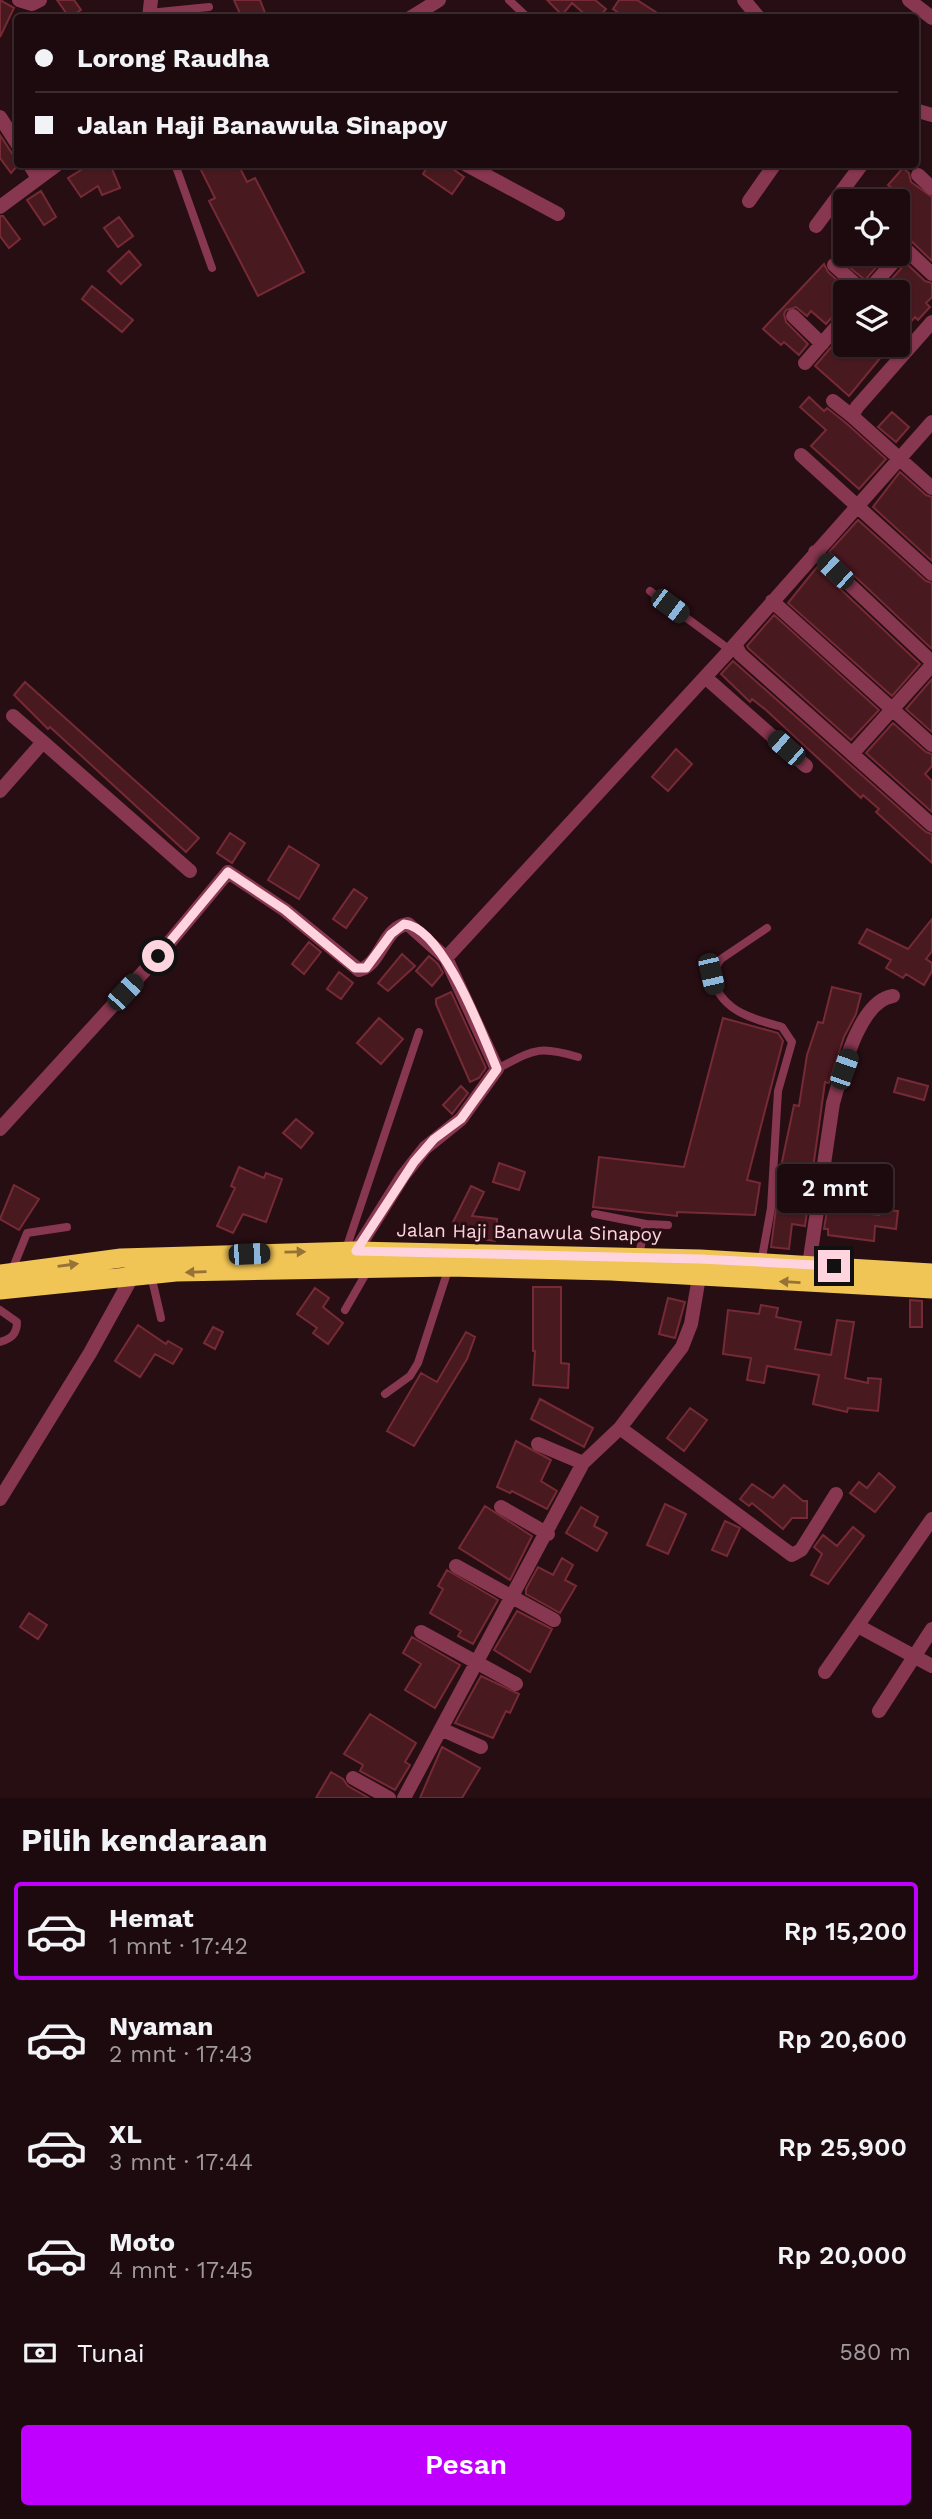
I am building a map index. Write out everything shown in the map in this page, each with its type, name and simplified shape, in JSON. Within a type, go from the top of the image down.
[{"type":"highway","name":"Jalan Haji Banawula Sinapoy","points":[[6,1274],[121,1258],[351,1252],[638,1258],[809,1265],[907,1279],[932,1289]]},
{"type":"highway","name":"Jalan Haji Banawula Sinapoy","points":[[0,1290],[141,1276],[370,1268],[449,1267],[611,1271],[699,1277],[907,1279],[932,1273]]},
{"type":"street","points":[[19,0],[32,4],[40,0]]},
{"type":"street","points":[[416,14],[439,0]]},
{"type":"street","points":[[744,0],[756,14]]},
{"type":"street","points":[[909,0],[932,16]]},
{"type":"street","points":[[0,117],[14,139]]},
{"type":"street","points":[[32,168],[38,177]]},
{"type":"street","points":[[0,207],[52,168]]},
{"type":"street","points":[[473,168],[558,214]]},
{"type":"street","points":[[749,201],[772,168]]},
{"type":"street","points":[[816,226],[859,168]]},
{"type":"street","points":[[918,175],[932,188]]},
{"type":"street","points":[[910,253],[932,274]]},
{"type":"street","points":[[835,266],[851,280]]},
{"type":"street","points":[[874,280],[885,266]]},
{"type":"street","points":[[793,316],[822,344]]},
{"type":"street","points":[[852,416],[932,322]]},
{"type":"street","points":[[805,363],[833,331]]},
{"type":"street","points":[[833,401],[932,488]]},
{"type":"street","points":[[446,958],[705,677],[932,422]]},
{"type":"street","points":[[801,455],[932,574]]},
{"type":"street","points":[[815,552],[932,664],[852,754]]},
{"type":"street","points":[[772,601],[932,745]]},
{"type":"street","points":[[732,647],[932,825]]},
{"type":"street","points":[[705,677],[806,766]]},
{"type":"street","points":[[13,716],[190,872]]},
{"type":"street","points":[[0,791],[43,743]]},
{"type":"street","points":[[0,1129],[158,956],[228,872],[266,897],[359,970],[369,965],[391,934],[404,924],[413,926],[446,958],[497,1069],[461,1119],[434,1139],[411,1167],[351,1252]]},
{"type":"street","points":[[809,1265],[831,1116],[838,1087],[861,1025],[874,1006],[893,996]]},
{"type":"street","points":[[2,1490],[141,1276]]},
{"type":"street","points":[[404,1798],[548,1534],[583,1463],[620,1428],[682,1347],[691,1324],[699,1277]]},
{"type":"street","points":[[620,1428],[792,1555],[801,1550],[836,1494]]},
{"type":"street","points":[[538,1444],[583,1463]]},
{"type":"street","points":[[500,1507],[548,1534]]},
{"type":"street","points":[[825,1672],[932,1519]]},
{"type":"street","points":[[456,1566],[554,1620]]},
{"type":"street","points":[[859,1626],[932,1665]]},
{"type":"street","points":[[879,1711],[932,1629]]},
{"type":"street","points":[[421,1632],[516,1684]]},
{"type":"street","points":[[442,1729],[481,1747]]},
{"type":"street","points":[[353,1778],[389,1798]]},
{"type":"lane","points":[[509,0],[523,14]]},
{"type":"lane","points":[[150,10],[209,7]]},
{"type":"lane","points":[[176,168],[212,268]]},
{"type":"lane","points":[[650,591],[732,647]]},
{"type":"lane","points":[[761,1263],[771,1208],[778,1091],[792,1042],[782,1027],[749,1018],[726,1002],[715,990],[711,974],[721,959],[766,928]]},
{"type":"lane","points":[[351,1252],[419,1032]]},
{"type":"lane","points":[[497,1069],[533,1050],[547,1048],[578,1057]]},
{"type":"lane","points":[[596,1214],[646,1224],[668,1224]]},
{"type":"lane","points":[[638,1258],[646,1224]]},
{"type":"lane","points":[[6,1274],[27,1233],[67,1227]]},
{"type":"lane","points":[[385,1394],[410,1376],[418,1363],[449,1267]]},
{"type":"lane","points":[[345,1310],[370,1268]]},
{"type":"lane","points":[[141,1276],[161,1318]]},
{"type":"lane","points":[[0,1310],[17,1322],[14,1335],[0,1342]]},
{"type":"building","points":[[0,0],[14,8],[0,37]]},
{"type":"building","points":[[57,0],[74,0],[81,10],[67,14]]},
{"type":"building","points":[[234,0],[260,0],[265,14],[240,14]]},
{"type":"building","points":[[547,0],[595,0],[606,9],[602,14],[584,14],[572,3],[561,14]]},
{"type":"building","points":[[619,0],[637,0],[659,14],[620,14],[613,9]]},
{"type":"building","points":[[0,135],[14,156],[15,168],[11,173],[0,158]]},
{"type":"building","points":[[84,168],[112,168],[120,188],[102,195],[98,186],[81,197],[68,178]]},
{"type":"building","points":[[200,168],[240,168],[247,182],[255,178],[304,272],[258,296],[209,201],[215,198]]},
{"type":"building","points":[[427,168],[452,168],[464,177],[452,194],[423,174]]},
{"type":"building","points":[[903,168],[909,173],[911,182],[932,197],[932,261],[910,240],[910,189],[893,189],[888,185]]},
{"type":"building","points":[[41,191],[56,217],[44,225],[27,200]]},
{"type":"building","points":[[0,216],[3,216],[20,239],[9,248],[0,236]]},
{"type":"building","points":[[119,217],[133,236],[118,247],[104,228]]},
{"type":"building","points":[[129,251],[141,265],[121,284],[108,271]]},
{"type":"building","points":[[824,264],[837,280],[833,280],[833,316],[826,324],[811,311],[807,316],[796,307],[786,310],[784,314],[786,322],[808,344],[799,355],[784,342],[781,345],[763,329]]},
{"type":"building","points":[[848,266],[877,266],[865,280]]},
{"type":"building","points":[[903,266],[909,266],[925,281],[932,283],[932,297],[926,303],[930,307],[918,320],[915,317],[910,323],[910,280],[891,280]]},
{"type":"building","points":[[92,286],[133,320],[122,332],[82,299]]},
{"type":"building","points":[[833,345],[833,357],[881,357],[849,396],[815,366]]},
{"type":"building","points":[[809,397],[824,411],[827,408],[846,423],[886,459],[859,489],[811,446],[826,430],[800,407]]},
{"type":"building","points":[[892,412],[909,427],[896,442],[878,427]]},
{"type":"building","points":[[900,472],[926,495],[932,497],[932,561],[873,507]]},
{"type":"building","points":[[858,520],[926,581],[932,583],[932,649],[829,552]]},
{"type":"building","points":[[817,567],[920,664],[892,696],[788,603]]},
{"type":"building","points":[[774,615],[879,710],[851,740],[748,648]]},
{"type":"building","points":[[733,661],[926,832],[932,834],[932,863],[876,812],[879,809],[863,795],[861,798],[766,710],[752,699],[750,702],[721,674]]},
{"type":"building","points":[[932,679],[932,732],[906,709]]},
{"type":"building","points":[[25,682],[199,838],[186,852],[50,727],[48,729],[14,695]]},
{"type":"building","points":[[893,723],[926,752],[932,754],[932,766],[925,774],[932,781],[932,812],[866,753]]},
{"type":"building","points":[[676,749],[692,764],[668,791],[652,777]]},
{"type":"building","points":[[230,833],[245,843],[232,863],[217,853]]},
{"type":"building","points":[[289,846],[319,865],[299,899],[268,880]]},
{"type":"building","points":[[354,889],[367,898],[346,928],[333,919]]},
{"type":"building","points":[[932,919],[932,951],[926,959],[932,963],[932,971],[924,985],[906,974],[903,978],[886,968],[891,960],[859,943],[867,929],[908,949]]},
{"type":"building","points":[[309,942],[321,952],[304,974],[292,964]]},
{"type":"building","points":[[402,954],[415,966],[388,991],[378,983]]},
{"type":"building","points":[[429,956],[443,973],[432,986],[416,971]]},
{"type":"building","points":[[339,972],[353,983],[341,999],[327,989]]},
{"type":"building","points":[[832,987],[861,994],[829,1083],[825,1082],[805,1226],[792,1224],[789,1249],[771,1247],[782,1162],[794,1105],[799,1106],[807,1055],[818,1022],[823,1023]]},
{"type":"building","points":[[451,992],[486,1068],[479,1078],[470,1082],[436,1004],[436,999]]},
{"type":"building","points":[[379,1018],[403,1039],[381,1064],[357,1043]]},
{"type":"building","points":[[723,1018],[778,1033],[783,1041],[747,1180],[760,1183],[755,1215],[677,1212],[677,1216],[593,1207],[599,1157],[684,1167]]},
{"type":"building","points":[[898,1078],[928,1086],[924,1100],[894,1092]]},
{"type":"building","points":[[461,1086],[468,1093],[452,1114],[443,1105]]},
{"type":"building","points":[[296,1119],[313,1133],[301,1148],[283,1133]]},
{"type":"building","points":[[499,1163],[525,1172],[519,1190],[493,1182]]},
{"type":"building","points":[[239,1167],[264,1178],[266,1173],[282,1179],[266,1222],[243,1214],[233,1233],[217,1226],[235,1188],[231,1186]]},
{"type":"building","points":[[14,1185],[39,1199],[19,1230],[0,1219]]},
{"type":"building","points":[[471,1186],[484,1192],[472,1216],[497,1219],[495,1241],[479,1239],[480,1236],[453,1222]]},
{"type":"building","points":[[827,1210],[879,1215],[879,1210],[898,1211],[896,1229],[875,1226],[874,1241],[828,1235],[828,1229],[824,1229]]},
{"type":"building","points":[[533,1287],[561,1287],[561,1363],[569,1364],[568,1388],[533,1385]]},
{"type":"building","points":[[315,1288],[329,1298],[323,1307],[343,1323],[328,1344],[313,1333],[317,1328],[297,1314]]},
{"type":"building","points":[[668,1298],[685,1302],[675,1338],[659,1334]]},
{"type":"building","points":[[910,1300],[922,1301],[922,1327],[910,1327]]},
{"type":"building","points":[[761,1305],[778,1308],[776,1317],[801,1322],[795,1349],[831,1355],[837,1320],[854,1322],[845,1378],[868,1383],[868,1378],[881,1379],[878,1411],[848,1408],[847,1412],[813,1404],[819,1375],[767,1366],[764,1383],[747,1380],[751,1358],[723,1354],[728,1310],[759,1314]]},
{"type":"building","points":[[138,1325],[166,1344],[168,1341],[182,1349],[173,1364],[155,1354],[140,1377],[115,1361]]},
{"type":"building","points":[[213,1327],[223,1332],[215,1349],[204,1343]]},
{"type":"building","points":[[466,1332],[475,1337],[467,1359],[414,1446],[387,1431],[421,1373],[437,1382]]},
{"type":"building","points":[[540,1399],[593,1428],[584,1447],[531,1419]]},
{"type":"building","points":[[690,1408],[707,1420],[684,1451],[667,1438]]},
{"type":"building","points":[[516,1441],[551,1460],[541,1481],[557,1491],[547,1509],[512,1491],[510,1493],[497,1487]]},
{"type":"building","points":[[879,1473],[895,1487],[875,1512],[850,1493],[859,1482],[867,1488]]},
{"type":"building","points":[[752,1484],[773,1498],[784,1485],[803,1501],[807,1501],[807,1518],[792,1518],[783,1529],[752,1503],[749,1506],[740,1499]]},
{"type":"building","points":[[665,1504],[686,1514],[668,1554],[647,1545]]},
{"type":"building","points":[[485,1506],[532,1536],[510,1580],[459,1548]]},
{"type":"building","points":[[581,1507],[598,1517],[594,1526],[607,1533],[597,1551],[566,1533]]},
{"type":"building","points":[[725,1521],[740,1528],[727,1556],[712,1550]]},
{"type":"building","points":[[853,1527],[864,1536],[828,1584],[811,1575],[822,1554],[814,1547],[823,1535],[837,1546]]},
{"type":"building","points":[[562,1558],[573,1565],[565,1580],[576,1586],[560,1613],[526,1594],[526,1589],[538,1567],[553,1575]]},
{"type":"building","points":[[447,1570],[498,1600],[473,1644],[458,1636],[461,1631],[430,1613],[443,1589],[438,1586]]},
{"type":"building","points":[[517,1611],[552,1629],[530,1672],[494,1650]]},
{"type":"building","points":[[29,1613],[47,1625],[38,1639],[20,1627]]},
{"type":"building","points":[[412,1637],[460,1665],[435,1708],[405,1690],[421,1664],[403,1653]]},
{"type":"building","points":[[481,1676],[519,1694],[510,1713],[506,1711],[493,1738],[455,1723]]},
{"type":"building","points":[[370,1714],[416,1743],[405,1762],[410,1765],[395,1790],[360,1771],[363,1765],[344,1754]]},
{"type":"building","points":[[442,1747],[480,1768],[462,1798],[420,1798]]},
{"type":"building","points":[[331,1772],[343,1779],[348,1786],[369,1798],[316,1798]]},
{"type":"route","points":[[158,956],[228,872],[285,910],[359,970],[369,965],[391,934],[404,924],[413,926],[446,958],[477,1020],[497,1069],[461,1119],[434,1139],[403,1176],[356,1251],[700,1259],[834,1266]]}]
